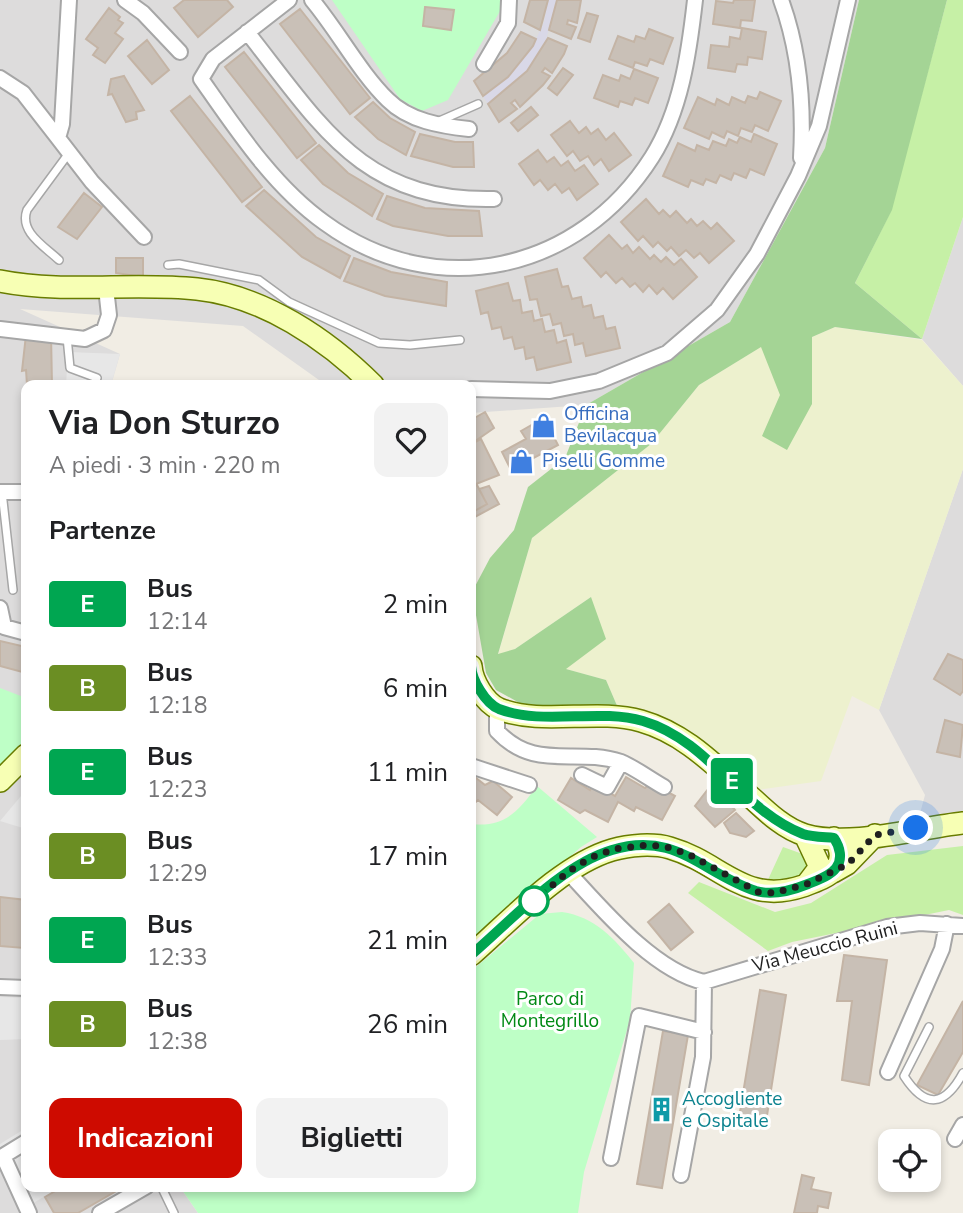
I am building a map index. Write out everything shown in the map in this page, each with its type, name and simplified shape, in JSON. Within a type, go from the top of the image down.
[{"type":"main road","points":[[0,281],[32,287],[200,289],[250,302],[307,332],[372,380]]},
{"type":"main road","points":[[476,681],[483,701],[534,715],[616,716],[660,726],[688,742],[780,822],[804,835],[834,838],[875,835],[963,822]]},
{"type":"main road","points":[[0,781],[21,760]]},
{"type":"main road","points":[[804,835],[820,875]]},
{"type":"main road","points":[[476,951],[568,872],[590,858],[614,849],[647,845],[688,854],[758,892],[789,891],[848,864],[875,835]]},
{"type":"main road","points":[[820,875],[834,838]]},
{"type":"street","points":[[58,138],[62,124],[69,0]]},
{"type":"street","points":[[125,0],[144,13],[180,52]]},
{"type":"street","points":[[289,0],[213,59],[201,79],[282,185],[325,224],[385,256],[435,266],[498,267],[543,254],[588,226],[623,194],[652,157],[675,108],[690,49],[695,0]]},
{"type":"street","points":[[312,0],[388,101],[433,124],[469,129]]},
{"type":"street","points":[[484,64],[508,23],[509,0]]},
{"type":"street","points":[[781,0],[797,51],[803,130],[801,170]]},
{"type":"street","points":[[476,389],[550,391],[599,381],[667,353],[717,310],[757,254],[801,170],[819,126],[848,0]]},
{"type":"street","points":[[247,32],[339,145],[365,166],[399,183],[446,198],[494,199]]},
{"type":"street","points":[[0,78],[23,93],[92,182],[144,237]]},
{"type":"street","points":[[0,329],[85,339],[104,330],[109,315],[106,288]]},
{"type":"street","points":[[1,492],[21,492]]},
{"type":"street","points":[[0,608],[4,627],[21,632]]},
{"type":"street","points":[[483,701],[497,731],[519,750],[546,757],[621,762],[664,787]]},
{"type":"street","points":[[582,775],[607,787],[621,762]]},
{"type":"street","points":[[476,768],[529,785]]},
{"type":"street","points":[[568,872],[660,962],[688,979],[705,982],[703,1057],[681,1175]]},
{"type":"street","points":[[888,1072],[942,948],[947,924]]},
{"type":"street","name":"Via Meuccio Ruini","points":[[705,982],[887,927],[947,924],[963,926]]},
{"type":"street","points":[[0,987],[21,988]]},
{"type":"street","points":[[611,1158],[639,1016],[704,1032]]},
{"type":"street","points":[[955,1139],[963,1125]]},
{"type":"street","points":[[21,1145],[3,1156],[21,1186]]},
{"type":"street","points":[[23,1192],[29,1213]]},
{"type":"street","points":[[100,1213],[137,1192]]},
{"type":"lane","points":[[433,124],[478,104]]},
{"type":"lane","points":[[59,260],[26,229],[24,220],[27,210],[69,151]]},
{"type":"lane","points":[[168,265],[179,264],[259,280],[289,302],[379,343],[410,345],[460,340]]},
{"type":"lane","points":[[66,336],[70,368],[97,378]]},
{"type":"lane","points":[[1,492],[13,590]]},
{"type":"lane","points":[[904,1076],[929,1027]]},
{"type":"lane","points":[[888,1072],[904,1076],[912,1088],[929,1100],[942,1100],[952,1092],[963,1073]]},
{"type":"lane","points":[[164,1192],[174,1213]]},
{"type":"shaded area","points":[[0,0],[859,0],[825,148],[730,322],[586,405],[476,413],[476,380],[319,380],[243,326],[20,309],[120,354],[112,380],[21,380],[21,1192],[183,1192],[198,1213],[0,1213]]},
{"type":"shaded area","points":[[548,0],[557,0],[545,43],[527,71],[488,104],[483,96],[508,77],[533,46],[544,22]]},
{"type":"shaded area","points":[[963,217],[963,386],[922,339]]},
{"type":"shaded area","points":[[68,352],[120,354],[112,380],[66,380]]},
{"type":"shaded area","points":[[963,469],[963,823],[916,828],[925,795],[879,710]]},
{"type":"shaded area","points":[[21,796],[21,827],[0,821]]},
{"type":"shaded area","points":[[0,997],[21,998],[21,1039],[0,1040]]},
{"type":"shaded area","points":[[21,1131],[21,1192],[52,1192],[22,1210],[0,1160],[0,1144]]},
{"type":"green space","points":[[332,0],[502,0],[503,6],[448,100],[422,111],[400,99]]},
{"type":"green space","points":[[859,0],[947,0],[892,210],[855,283],[922,339],[835,327],[812,337],[812,404],[787,450],[762,436],[780,395],[761,347],[699,385],[651,444],[532,538],[498,654],[515,649],[591,597],[606,639],[566,669],[606,680],[618,708],[525,706],[496,690],[486,673],[476,615],[476,584],[490,558],[514,530],[528,487],[565,458],[586,405],[730,322],[825,148]]},
{"type":"green space","points":[[947,0],[963,0],[963,217],[922,339],[855,283],[890,213]]},
{"type":"green space","points":[[835,327],[922,340],[963,386],[963,469],[879,710],[852,696],[821,781],[750,791],[700,741],[653,713],[618,708],[606,680],[566,669],[591,597],[515,649],[498,655],[532,538],[651,444],[699,385],[762,346],[812,404],[812,337]]},
{"type":"green space","points":[[0,688],[21,696],[21,749],[0,769]]},
{"type":"green space","points":[[537,786],[597,837],[581,847],[476,941],[476,824],[501,821],[523,803]]},
{"type":"green space","points":[[963,846],[963,915],[949,910],[792,942],[768,951],[688,893],[699,882],[775,912],[811,903],[887,855]]},
{"type":"green space","points":[[783,847],[811,857],[812,867],[803,879],[766,884]]},
{"type":"green space","name":"Parco di Montegrillo","points":[[562,912],[594,924],[619,945],[634,963],[630,1020],[584,1172],[578,1213],[198,1213],[183,1192],[476,1192],[476,967],[540,914]]},
{"type":"building","points":[[184,0],[227,0],[233,7],[198,37],[174,8]]},
{"type":"building","points":[[530,0],[548,0],[540,30],[524,22]]},
{"type":"building","points":[[557,0],[581,0],[577,23],[568,20],[567,24],[576,27],[571,39],[549,30]]},
{"type":"building","points":[[734,0],[755,0],[752,21],[741,20],[740,28],[713,24],[716,1],[733,3]]},
{"type":"building","points":[[425,7],[454,10],[451,30],[423,26]]},
{"type":"building","points":[[109,8],[123,23],[115,33],[123,39],[105,63],[93,55],[98,48],[86,39]]},
{"type":"building","points":[[300,9],[370,98],[350,114],[280,24]]},
{"type":"building","points":[[587,13],[598,16],[590,42],[578,38]]},
{"type":"building","points":[[742,28],[766,32],[762,59],[748,57],[747,65],[737,64],[735,72],[708,68],[711,45],[729,47],[730,37],[740,39]]},
{"type":"building","points":[[649,29],[673,38],[663,64],[650,59],[647,66],[635,62],[633,68],[609,59],[618,36],[634,42],[636,36],[645,39]]},
{"type":"building","points":[[521,32],[536,39],[533,46],[508,77],[483,96],[474,81],[507,53]]},
{"type":"building","points":[[548,38],[567,46],[564,54],[552,73],[545,68],[542,72],[550,76],[543,85],[520,107],[515,100],[511,103],[517,109],[499,122],[488,104],[527,71]]},
{"type":"building","points":[[147,40],[169,70],[152,84],[128,56]]},
{"type":"building","points":[[244,52],[316,143],[297,158],[225,67]]},
{"type":"building","points":[[563,68],[573,75],[557,95],[548,88]]},
{"type":"building","points":[[634,69],[658,78],[648,103],[635,98],[632,105],[620,101],[618,107],[594,98],[603,75],[619,81],[621,75],[630,79]]},
{"type":"building","points":[[124,76],[144,110],[136,112],[137,119],[126,122],[112,94],[108,95],[111,79]]},
{"type":"building","points":[[760,92],[781,101],[768,131],[755,125],[752,132],[741,128],[738,136],[727,131],[724,138],[712,132],[709,139],[684,128],[698,97],[715,105],[717,99],[729,105],[732,97],[745,103],[748,96],[757,99]]},
{"type":"building","points":[[190,96],[262,187],[242,202],[171,111]]},
{"type":"building","points":[[373,102],[390,118],[415,132],[406,155],[378,139],[355,117]]},
{"type":"building","points":[[531,107],[538,115],[518,131],[511,123]]},
{"type":"building","points":[[570,121],[579,133],[586,127],[591,134],[598,129],[606,140],[614,133],[631,155],[609,171],[601,159],[594,165],[588,156],[580,161],[573,151],[567,156],[551,135]]},
{"type":"building","points":[[420,134],[455,142],[473,142],[474,167],[453,167],[411,156]]},
{"type":"building","points":[[754,134],[777,144],[764,175],[750,169],[746,178],[734,173],[731,180],[720,175],[716,183],[706,179],[703,185],[691,180],[688,187],[663,176],[678,143],[695,151],[697,145],[709,150],[713,141],[726,146],[729,139],[737,143],[740,137],[751,142]]},
{"type":"building","points":[[319,145],[348,173],[383,194],[372,216],[323,184],[301,160]]},
{"type":"building","points":[[538,150],[547,162],[554,157],[561,166],[568,161],[575,171],[584,165],[598,184],[577,200],[569,188],[562,193],[555,184],[548,190],[540,180],[534,185],[519,164]]},
{"type":"building","points":[[264,190],[316,237],[350,256],[340,278],[302,257],[246,206]]},
{"type":"building","points":[[84,193],[102,207],[77,239],[58,227]]},
{"type":"building","points":[[387,196],[425,208],[479,211],[482,236],[448,236],[393,226],[377,219]]},
{"type":"building","points":[[646,199],[659,214],[663,210],[670,217],[676,211],[687,223],[691,219],[697,226],[703,221],[711,229],[717,223],[734,241],[709,263],[700,253],[694,258],[686,250],[679,256],[671,247],[667,251],[658,242],[653,247],[643,236],[638,241],[621,222]]},
{"type":"building","points":[[609,235],[622,249],[627,245],[633,253],[639,247],[650,259],[654,255],[661,262],[666,257],[674,265],[681,259],[697,277],[673,299],[663,288],[657,294],[649,285],[643,292],[635,283],[630,287],[622,278],[616,283],[606,272],[601,277],[584,258]]},
{"type":"building","points":[[116,258],[143,258],[143,277],[116,273]]},
{"type":"building","points":[[354,258],[391,272],[447,282],[446,306],[385,296],[344,281]]},
{"type":"building","points":[[557,269],[562,287],[568,286],[572,299],[581,297],[583,307],[591,305],[594,318],[603,316],[606,329],[615,327],[620,348],[586,356],[583,343],[575,345],[573,334],[564,336],[561,323],[553,325],[550,314],[541,316],[537,299],[530,300],[525,277]]},
{"type":"building","points":[[508,283],[513,301],[520,300],[522,313],[532,311],[534,321],[542,319],[545,332],[554,330],[557,343],[566,340],[571,362],[537,370],[534,357],[526,359],[524,347],[515,349],[512,337],[504,339],[501,327],[492,329],[488,312],[481,314],[476,291]]},
{"type":"building","points":[[51,334],[52,380],[27,380],[26,370],[22,371],[26,335]]},
{"type":"building","points":[[485,412],[494,428],[476,441],[476,417]]},
{"type":"building","points":[[544,418],[558,445],[511,470],[502,452],[526,439],[521,431]]},
{"type":"building","points":[[481,439],[499,475],[476,484],[476,442]]},
{"type":"building","points":[[476,486],[487,504],[476,510]]},
{"type":"building","points":[[489,486],[499,504],[476,516],[476,510],[487,504],[479,489]]},
{"type":"building","points":[[0,641],[21,646],[21,672],[0,666]]},
{"type":"building","points":[[948,654],[963,660],[963,691],[960,695],[934,679]]},
{"type":"building","points":[[945,720],[963,725],[960,757],[937,752]]},
{"type":"building","points":[[626,777],[645,788],[651,783],[675,796],[662,820],[636,807],[634,811],[618,802],[608,822],[585,810],[580,813],[558,800],[571,778],[590,790],[594,783],[615,796]]},
{"type":"building","points":[[476,778],[485,785],[493,781],[512,797],[497,815],[478,800],[476,802]]},
{"type":"building","points":[[712,784],[735,810],[715,827],[695,806]]},
{"type":"building","points":[[736,813],[754,831],[746,837],[730,833],[724,823]]},
{"type":"building","points":[[0,897],[21,899],[21,948],[0,946]]},
{"type":"building","points":[[669,904],[693,932],[671,950],[648,922]]},
{"type":"building","points":[[844,955],[887,960],[869,1085],[842,1080],[852,1001],[837,1001]]},
{"type":"building","points":[[760,990],[786,995],[765,1128],[738,1124]]},
{"type":"building","points":[[963,1001],[963,1052],[938,1095],[917,1085]]},
{"type":"building","name":"Accogliente e Ospitale","points":[[663,1031],[688,1035],[662,1188],[637,1184]]},
{"type":"building","points":[[802,1175],[814,1178],[811,1189],[831,1193],[828,1208],[818,1206],[817,1213],[794,1213]]},
{"type":"building","points":[[54,1192],[115,1192],[78,1213],[54,1213],[45,1197]]},
{"type":"bus line","name":"E","points":[[476,682],[482,694],[497,709],[534,715],[616,716],[660,726],[688,742],[780,822],[804,835],[834,838],[839,845],[840,854],[839,864],[833,872],[789,891],[774,893],[758,892],[688,854],[667,847],[647,845],[614,849],[590,858],[568,872],[476,951]]},
{"type":"place","name":"Officina Bevilacqua","points":[[544,425]]},
{"type":"place","name":"Piselli Gomme","points":[[522,461]]},
{"type":"place","name":"Accogliente e Ospitale","points":[[662,1110]]},
{"type":"route","points":[[534,901],[529,905],[568,872],[590,858],[614,849],[647,845],[667,847],[688,854],[758,892],[789,891],[848,864],[875,835],[916,828]]}]
